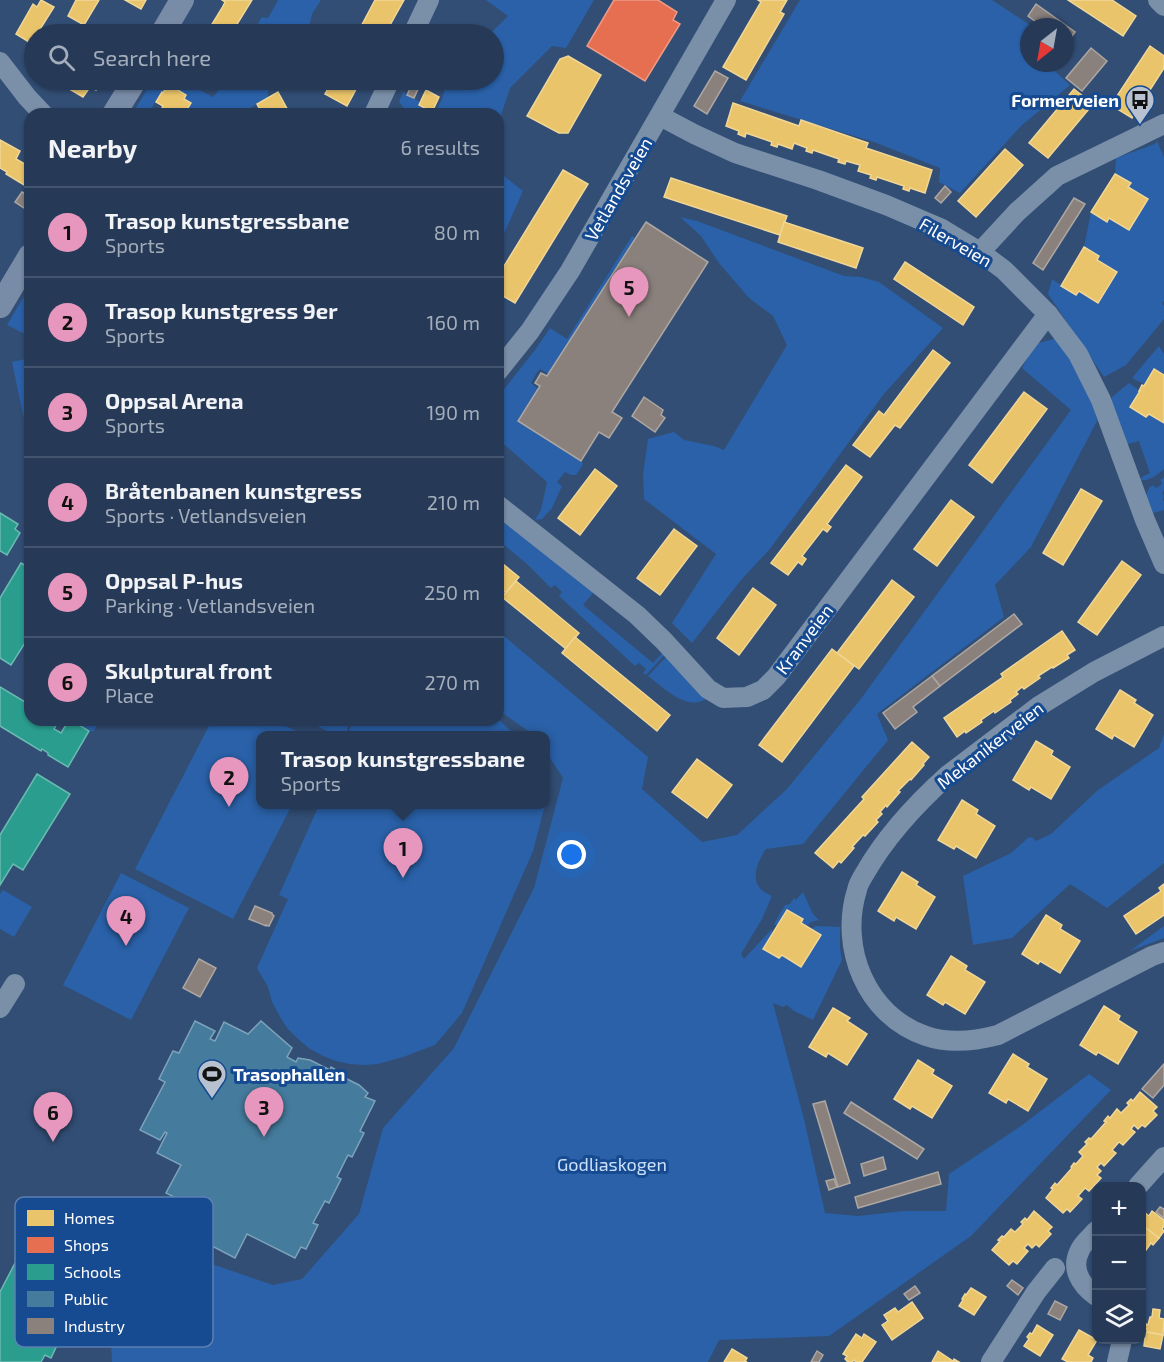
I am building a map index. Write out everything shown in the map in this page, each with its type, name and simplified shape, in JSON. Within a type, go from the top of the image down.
[{"type":"main road","points":[[168,24],[182,0]]},
{"type":"main road","points":[[118,108],[129,90]]},
{"type":"main road","points":[[0,306],[24,266]]},
{"type":"street","points":[[417,24],[429,0]]},
{"type":"street","name":"Vetlandsveien","points":[[504,364],[530,331],[570,272],[726,0]]},
{"type":"street","points":[[1158,0],[1164,6]]},
{"type":"street","points":[[0,62],[37,108]]},
{"type":"street","points":[[377,108],[385,90]]},
{"type":"street","name":"Filerveien","points":[[660,116],[735,153],[818,180],[942,229],[1004,270],[1048,314],[1078,354],[1101,400],[1145,520],[1164,564]]},
{"type":"street","points":[[980,252],[1021,208],[1057,176],[1164,124]]},
{"type":"street","name":"Kranveien","points":[[504,510],[637,615],[708,689],[723,698],[747,697],[763,690],[776,677],[1048,314]]},
{"type":"street","name":"Mekanikerveien","points":[[1164,636],[1094,672],[1039,706],[938,784],[888,838],[871,862],[857,887],[850,918],[852,947],[856,961],[877,1002],[890,1017],[925,1036],[937,1039],[961,1041],[998,1035],[1164,952]]},
{"type":"street","points":[[0,1008],[15,984]]},
{"type":"street","points":[[1142,1182],[1164,1157]]},
{"type":"street","points":[[1092,1236],[1081,1248],[1075,1262],[1079,1278],[1092,1293]]},
{"type":"street","points":[[991,1362],[1035,1292],[1055,1268]]},
{"type":"street","points":[[1117,1362],[1121,1344]]},
{"type":"green space","points":[[278,0],[321,0],[312,14],[310,24],[258,24],[262,17],[268,18]]},
{"type":"green space","points":[[486,0],[594,0],[566,48],[552,46],[510,88],[503,108],[438,108],[445,90],[504,90],[504,24],[500,24],[508,16]]},
{"type":"green space","points":[[800,0],[992,0],[1020,18],[1020,72],[1056,72],[1070,85],[1021,126],[960,193],[939,182],[940,168],[874,142],[740,101]]},
{"type":"green space","points":[[147,90],[165,90],[161,92],[152,108],[136,108]]},
{"type":"green space","points":[[179,90],[200,90],[213,97],[219,90],[270,90],[268,98],[250,108],[188,108],[191,104],[184,99],[186,94]]},
{"type":"green space","points":[[403,92],[420,102],[419,106],[424,108],[404,108],[399,102]]},
{"type":"green space","points":[[1157,141],[1164,157],[1164,301],[1162,303],[1164,319],[1126,365],[1104,377],[1048,294],[1052,279],[1076,295],[1079,291],[1098,303],[1117,272],[1097,260],[1099,256],[1084,247],[1091,212],[1107,221],[1109,218],[1129,230],[1148,199],[1128,187],[1130,183],[1115,174],[1116,158],[1155,144]]},
{"type":"green space","points":[[504,176],[523,191],[504,234]]},
{"type":"green space","points":[[680,217],[697,221],[844,276],[861,277],[879,282],[943,328],[883,395],[769,550],[741,580],[692,643],[672,623],[716,554],[644,499],[643,475],[648,439],[674,432],[684,440],[724,450],[787,345],[773,316],[749,298],[719,263],[701,236]]},
{"type":"green space","points":[[632,236],[635,238],[549,374],[540,369],[531,383],[538,389],[583,464],[576,475],[565,472],[557,482],[562,486],[552,508],[542,519],[535,520],[541,510],[547,482],[504,444],[504,389],[550,328],[567,339]]},
{"type":"green space","points":[[24,296],[24,334],[7,325]]},
{"type":"green space","name":"Godliaskogen","points":[[1058,338],[1092,389],[1097,421],[1031,547],[995,585],[1004,617],[877,714],[888,740],[803,844],[766,849],[756,870],[756,882],[764,892],[772,896],[762,919],[741,954],[744,959],[771,930],[773,932],[763,949],[779,958],[782,955],[801,967],[820,935],[811,929],[816,926],[840,927],[842,960],[813,1020],[787,1005],[783,1007],[773,1003],[804,1119],[825,1213],[858,1216],[904,1211],[946,1211],[949,1174],[1021,1126],[1089,1074],[1111,1090],[971,1236],[829,1336],[719,1340],[708,1362],[112,1362],[111,1347],[213,1347],[213,1264],[273,1285],[302,1279],[359,1214],[383,1128],[454,1048],[534,888],[563,778],[550,758],[550,731],[528,731],[504,714],[504,636],[648,757],[642,789],[702,842],[737,835],[787,789],[860,700],[1071,410],[1022,368],[1035,344]]},
{"type":"green space","points":[[1159,346],[1164,354],[1164,374],[1154,368],[1144,384],[1132,378]]},
{"type":"green space","points":[[24,359],[24,419],[12,362]]},
{"type":"green space","points":[[1129,383],[1140,391],[1130,407],[1149,413],[1164,422],[1164,469],[1146,480],[1140,480],[1150,473],[1139,441],[1127,444],[1111,400]]},
{"type":"green space","points":[[1164,477],[1162,494],[1164,495],[1164,510],[1153,513],[1146,495],[1153,485],[1156,488],[1161,485],[1160,480]]},
{"type":"green space","points":[[504,518],[594,592],[583,605],[653,663],[664,651],[666,653],[646,675],[643,673],[646,669],[639,663],[635,666],[559,596],[562,592],[555,585],[551,588],[504,545]]},
{"type":"green space","points":[[669,654],[707,698],[700,702],[684,701],[648,676]]},
{"type":"green space","points":[[504,725],[511,731],[349,731],[351,726]]},
{"type":"green space","points":[[83,726],[96,726],[93,732]]},
{"type":"green space","points":[[209,726],[286,726],[296,731],[256,731],[256,809],[290,809],[233,919],[135,869]]},
{"type":"green space","points":[[318,726],[349,726],[347,731],[327,731]]},
{"type":"green space","points":[[1164,734],[1164,863],[1107,908],[1070,884],[1012,938],[973,945],[963,876],[1011,853],[1029,837],[1036,841],[1051,834],[1098,790],[1159,748]]},
{"type":"green space","points":[[317,809],[544,809],[533,851],[462,1013],[435,1045],[403,1057],[378,1064],[364,1065],[336,1061],[310,1049],[287,1028],[257,968],[288,899],[279,895]]},
{"type":"green space","points":[[121,873],[189,908],[131,1020],[63,985]]},
{"type":"green space","points":[[3,890],[32,907],[14,937],[0,929],[0,894]]},
{"type":"green space","points":[[803,892],[813,914],[819,920],[807,926],[801,923],[803,919],[787,910],[777,926],[774,924],[785,905],[790,904],[794,898],[796,900]]},
{"type":"green space","points":[[1164,926],[1164,938],[1130,951]]},
{"type":"building: Homes","points":[[41,0],[54,7],[43,24],[24,24],[24,39],[16,34],[33,4],[37,7]]},
{"type":"building: Homes","points":[[76,0],[99,0],[85,24],[68,16]]},
{"type":"building: Homes","points":[[125,0],[146,0],[141,9]]},
{"type":"building: Homes","points":[[222,0],[252,0],[237,24],[212,24],[225,2]]},
{"type":"building: Homes","points":[[375,0],[404,0],[391,24],[362,24]]},
{"type":"building: Homes","points":[[758,0],[787,0],[780,12],[784,14],[746,80],[723,67],[761,2]]},
{"type":"building: Homes","points":[[1068,0],[1112,0],[1136,16],[1123,36]]},
{"type":"building: Homes","points":[[1150,46],[1164,56],[1164,68],[1132,118],[1111,105]]},
{"type":"building: Homes","points":[[568,56],[601,75],[568,133],[559,133],[527,116],[560,59]]},
{"type":"building: Homes","points":[[1074,89],[1093,104],[1048,158],[1029,143]]},
{"type":"building: Homes","points":[[71,90],[88,90],[83,97]]},
{"type":"building: Homes","points":[[165,90],[178,90],[186,95],[184,99],[191,103],[188,108],[162,108],[163,106],[156,102]]},
{"type":"building: Homes","points":[[327,90],[356,90],[347,106],[325,94]]},
{"type":"building: Homes","points":[[426,90],[439,97],[434,108],[425,108],[419,105]]},
{"type":"building: Homes","points":[[278,92],[287,108],[259,108],[257,104]]},
{"type":"building: Homes","points":[[733,103],[799,126],[801,120],[868,143],[866,148],[932,170],[925,193],[910,188],[909,191],[903,189],[904,186],[877,177],[876,180],[870,178],[871,175],[858,171],[860,165],[846,161],[845,164],[838,162],[839,159],[813,150],[812,153],[806,151],[807,148],[794,143],[792,149],[778,144],[777,147],[771,145],[772,142],[746,133],[745,137],[738,134],[739,131],[726,126]]},
{"type":"building: Homes","points":[[0,140],[20,151],[16,159],[24,164],[24,185],[6,174],[7,172],[0,168]]},
{"type":"building: Homes","points":[[1005,149],[1023,165],[976,217],[958,201]]},
{"type":"building: Homes","points":[[563,170],[588,184],[515,303],[504,297],[504,266]]},
{"type":"building: Homes","points":[[1115,174],[1131,183],[1128,187],[1148,199],[1129,230],[1109,218],[1107,222],[1091,212]]},
{"type":"building: Homes","points":[[671,178],[787,216],[780,235],[664,197]]},
{"type":"building: Homes","points":[[784,222],[863,248],[856,268],[778,242]]},
{"type":"building: Homes","points":[[1084,247],[1099,256],[1097,260],[1117,272],[1098,303],[1079,291],[1076,295],[1061,286]]},
{"type":"building: Homes","points":[[905,262],[974,307],[963,325],[894,279]]},
{"type":"building: Homes","points":[[933,350],[950,363],[900,428],[895,425],[870,457],[853,445],[879,411],[884,415]]},
{"type":"building: Homes","points":[[1154,369],[1164,375],[1164,423],[1149,414],[1146,417],[1130,407]]},
{"type":"building: Homes","points":[[1024,392],[1047,409],[992,483],[969,465]]},
{"type":"building: Homes","points":[[846,465],[862,477],[827,524],[831,527],[827,532],[823,529],[802,556],[806,559],[802,565],[798,562],[788,575],[771,563]]},
{"type":"building: Homes","points":[[595,469],[617,486],[580,535],[558,518]]},
{"type":"building: Homes","points":[[1081,489],[1102,501],[1063,565],[1043,553]]},
{"type":"building: Homes","points":[[951,500],[974,517],[937,566],[914,549]]},
{"type":"building: Homes","points":[[674,529],[697,546],[660,595],[637,578]]},
{"type":"building: Homes","points":[[1122,561],[1141,575],[1097,635],[1078,622]]},
{"type":"building: Homes","points":[[504,565],[519,577],[506,593],[504,591]]},
{"type":"building: Homes","points":[[892,580],[914,597],[859,669],[837,653]]},
{"type":"building: Homes","points":[[516,581],[579,633],[566,649],[504,599],[504,595]]},
{"type":"building: Homes","points":[[753,588],[776,605],[739,655],[717,638]]},
{"type":"building: Homes","points":[[1062,631],[1075,650],[1067,655],[1069,658],[1038,676],[1040,678],[1024,689],[1022,687],[1016,692],[1018,694],[1010,700],[1011,702],[957,737],[944,718],[1003,677],[1001,674]]},
{"type":"building: Homes","points":[[575,637],[670,715],[657,731],[562,653]]},
{"type":"building: Homes","points":[[832,649],[854,666],[782,762],[759,745]]},
{"type":"building: Homes","points":[[1120,690],[1136,700],[1134,703],[1153,715],[1134,747],[1114,735],[1112,739],[1096,729]]},
{"type":"building: Homes","points":[[1036,741],[1053,751],[1051,755],[1070,767],[1051,799],[1013,780]]},
{"type":"building: Homes","points":[[912,742],[929,757],[924,765],[880,812],[882,814],[876,820],[878,822],[852,847],[854,848],[841,863],[839,861],[833,868],[815,853]]},
{"type":"building: Homes","points":[[697,759],[732,785],[707,818],[672,792]]},
{"type":"building: Homes","points":[[962,800],[978,810],[976,814],[995,826],[976,858],[956,846],[954,849],[938,840]]},
{"type":"building: Homes","points":[[902,872],[918,882],[916,885],[935,897],[916,929],[896,917],[894,921],[878,911]]},
{"type":"building: Homes","points":[[1164,884],[1164,915],[1136,934],[1124,916],[1161,891],[1159,888]]},
{"type":"building: Homes","points":[[787,910],[803,919],[801,923],[821,935],[801,967],[782,955],[779,958],[763,949]]},
{"type":"building: Homes","points":[[1046,915],[1062,925],[1060,929],[1080,941],[1060,973],[1022,954]]},
{"type":"building: Homes","points":[[951,956],[967,966],[965,970],[985,982],[965,1014],[927,995]]},
{"type":"building: Homes","points":[[1104,1006],[1120,1016],[1118,1020],[1137,1032],[1118,1064],[1080,1045]]},
{"type":"building: Homes","points":[[833,1008],[850,1018],[847,1021],[867,1034],[847,1065],[828,1053],[826,1057],[809,1047]]},
{"type":"building: Homes","points":[[1013,1054],[1029,1064],[1027,1067],[1047,1079],[1028,1111],[1008,1099],[1006,1103],[989,1093]]},
{"type":"building: Homes","points":[[918,1060],[934,1070],[932,1074],[952,1086],[932,1118],[894,1099]]},
{"type":"building: Homes","points":[[1140,1092],[1157,1107],[1153,1111],[1157,1115],[1145,1127],[1142,1125],[1138,1129],[1134,1125],[1131,1129],[1135,1132],[1123,1145],[1119,1142],[1112,1150],[1116,1153],[1104,1166],[1101,1163],[1097,1167],[1101,1171],[1097,1175],[1101,1178],[1097,1182],[1092,1182],[1092,1188],[1089,1191],[1085,1188],[1078,1196],[1082,1199],[1070,1212],[1067,1209],[1063,1213],[1046,1198],[1053,1189],[1051,1188],[1055,1183],[1057,1185],[1074,1163],[1076,1164],[1083,1156],[1079,1152],[1087,1144],[1085,1142],[1091,1139],[1106,1122],[1104,1121],[1108,1116],[1110,1118],[1117,1109],[1121,1113],[1129,1105],[1127,1103],[1131,1099],[1133,1101]]},
{"type":"building: Homes","points":[[1034,1211],[1052,1227],[1048,1231],[1051,1234],[1039,1247],[1036,1244],[1032,1248],[1028,1244],[1024,1248],[1028,1251],[1017,1264],[1013,1261],[1009,1265],[992,1250],[1002,1236],[1004,1237],[1011,1229],[1015,1232],[1023,1224],[1021,1222],[1025,1218],[1027,1220]]},
{"type":"building: Homes","points":[[1152,1211],[1164,1220],[1162,1229],[1164,1231],[1159,1238],[1146,1228],[1146,1214],[1149,1216]]},
{"type":"building: Homes","points":[[1146,1228],[1159,1238],[1153,1245],[1151,1243],[1146,1250]]},
{"type":"building: Homes","points":[[971,1288],[986,1297],[974,1315],[959,1306]]},
{"type":"building: Homes","points":[[912,1302],[923,1318],[892,1340],[882,1325],[888,1321],[884,1315],[895,1308],[898,1312]]},
{"type":"building: Homes","points":[[1153,1309],[1160,1310],[1159,1318],[1164,1319],[1163,1335],[1147,1332],[1146,1324],[1148,1325]]},
{"type":"building: Homes","points":[[1037,1325],[1053,1335],[1040,1356],[1024,1346],[1029,1339],[1027,1337],[1030,1333],[1032,1334]]},
{"type":"building: Homes","points":[[1079,1330],[1092,1337],[1092,1344],[1095,1344],[1088,1355],[1093,1358],[1091,1362],[1068,1362],[1062,1359]]},
{"type":"building: Homes","points":[[1146,1333],[1163,1335],[1160,1349],[1144,1346]]},
{"type":"building: Homes","points":[[856,1334],[862,1338],[864,1334],[876,1342],[862,1362],[854,1360],[848,1362],[845,1359],[847,1356],[843,1354]]},
{"type":"building: Homes","points":[[732,1349],[747,1358],[745,1361],[747,1362],[724,1362]]},
{"type":"building: Homes","points":[[938,1351],[953,1361],[954,1359],[959,1362],[932,1362]]},
{"type":"building: Shops","points":[[614,0],[658,0],[677,12],[673,20],[680,24],[645,81],[587,46]]},
{"type":"building: Schools","points":[[0,513],[18,524],[15,529],[20,533],[7,555],[0,551]]},
{"type":"building: Schools","points":[[21,563],[24,565],[24,644],[11,665],[0,658],[0,598]]},
{"type":"building: Schools","points":[[0,687],[24,701],[24,726],[56,726],[54,729],[61,733],[65,726],[81,726],[89,731],[68,767],[42,749],[41,751],[0,726]]},
{"type":"building: Schools","points":[[37,774],[70,794],[23,870],[13,864],[0,885],[0,835]]},
{"type":"building: Schools","points":[[15,1263],[15,1347],[56,1347],[51,1358],[45,1355],[41,1362],[0,1362],[0,1292]]},
{"type":"building: Public","points":[[195,1021],[215,1031],[210,1039],[215,1041],[224,1022],[248,1034],[261,1021],[292,1048],[287,1057],[296,1062],[298,1058],[310,1060],[330,1070],[331,1067],[340,1072],[339,1075],[359,1085],[368,1093],[365,1097],[375,1101],[360,1131],[364,1133],[352,1157],[348,1155],[337,1177],[341,1179],[329,1203],[325,1201],[313,1223],[318,1225],[306,1249],[301,1247],[295,1258],[247,1234],[235,1258],[213,1247],[213,1197],[174,1197],[166,1193],[181,1165],[157,1153],[167,1133],[165,1132],[160,1140],[140,1130],[165,1082],[159,1079],[173,1051],[179,1053]]},
{"type":"building: Industry","points":[[1036,4],[1056,18],[1031,18],[1028,16]]},
{"type":"building: Industry","points":[[1091,48],[1107,61],[1082,91],[1066,78],[1074,72],[1074,68]]},
{"type":"building: Industry","points":[[715,71],[728,78],[707,114],[694,106]]},
{"type":"building: Industry","points":[[409,90],[418,90],[414,98],[407,95]]},
{"type":"building: Industry","points":[[945,186],[951,192],[941,203],[935,198]]},
{"type":"building: Industry","points":[[22,192],[24,193],[24,208],[15,202]]},
{"type":"building: Industry","points":[[1074,198],[1085,204],[1043,270],[1033,263]]},
{"type":"building: Industry","points":[[646,222],[708,262],[612,412],[622,418],[609,438],[599,432],[581,461],[518,421],[540,386],[535,383],[541,373],[547,376]]},
{"type":"building: Industry","points":[[644,397],[663,410],[661,415],[665,418],[655,432],[632,416]]},
{"type":"building: Industry","points":[[1014,614],[1022,624],[940,686],[932,676]]},
{"type":"building: Industry","points":[[932,676],[940,686],[913,707],[917,712],[895,729],[883,713]]},
{"type":"building: Industry","points":[[255,906],[272,913],[274,916],[269,926],[249,919]]},
{"type":"building: Industry","points":[[199,959],[216,968],[200,997],[183,988]]},
{"type":"building: Industry","points":[[1164,1064],[1164,1085],[1153,1098],[1142,1089]]},
{"type":"building: Industry","points":[[825,1101],[850,1183],[838,1187],[813,1104]]},
{"type":"building: Industry","points":[[851,1102],[924,1149],[917,1159],[844,1113]]},
{"type":"building: Industry","points":[[883,1157],[886,1169],[864,1176],[861,1164]]},
{"type":"building: Industry","points":[[938,1172],[941,1184],[858,1208],[855,1197]]},
{"type":"building: Industry","points":[[834,1179],[837,1187],[829,1190],[826,1181]]},
{"type":"building: Industry","points":[[1160,1207],[1164,1209],[1164,1218],[1156,1212]]},
{"type":"building: Industry","points":[[1012,1280],[1023,1288],[1018,1295],[1007,1286]]},
{"type":"building: Industry","points":[[915,1286],[920,1293],[909,1300],[904,1294]]},
{"type":"building: Industry","points":[[1055,1301],[1067,1307],[1060,1320],[1048,1314]]},
{"type":"building: Industry","points":[[817,1351],[823,1355],[819,1362],[811,1362]]},
{"type":"place","name":"Formerveien","points":[[1140,126]]},
{"type":"place","name":"Oppsal P-hus","points":[[629,317]]},
{"type":"place","name":"Trasop kunstgress 9er","points":[[229,807]]},
{"type":"place","name":"Trasop kunstgressbane","points":[[403,878]]},
{"type":"place","name":"Bråtenbanen kunstgress","points":[[126,946]]},
{"type":"place","name":"Trasophallen","points":[[212,1100]]},
{"type":"place","name":"Oppsal Arena","points":[[264,1137]]},
{"type":"place","name":"Skulptural front","points":[[53,1142]]}]
